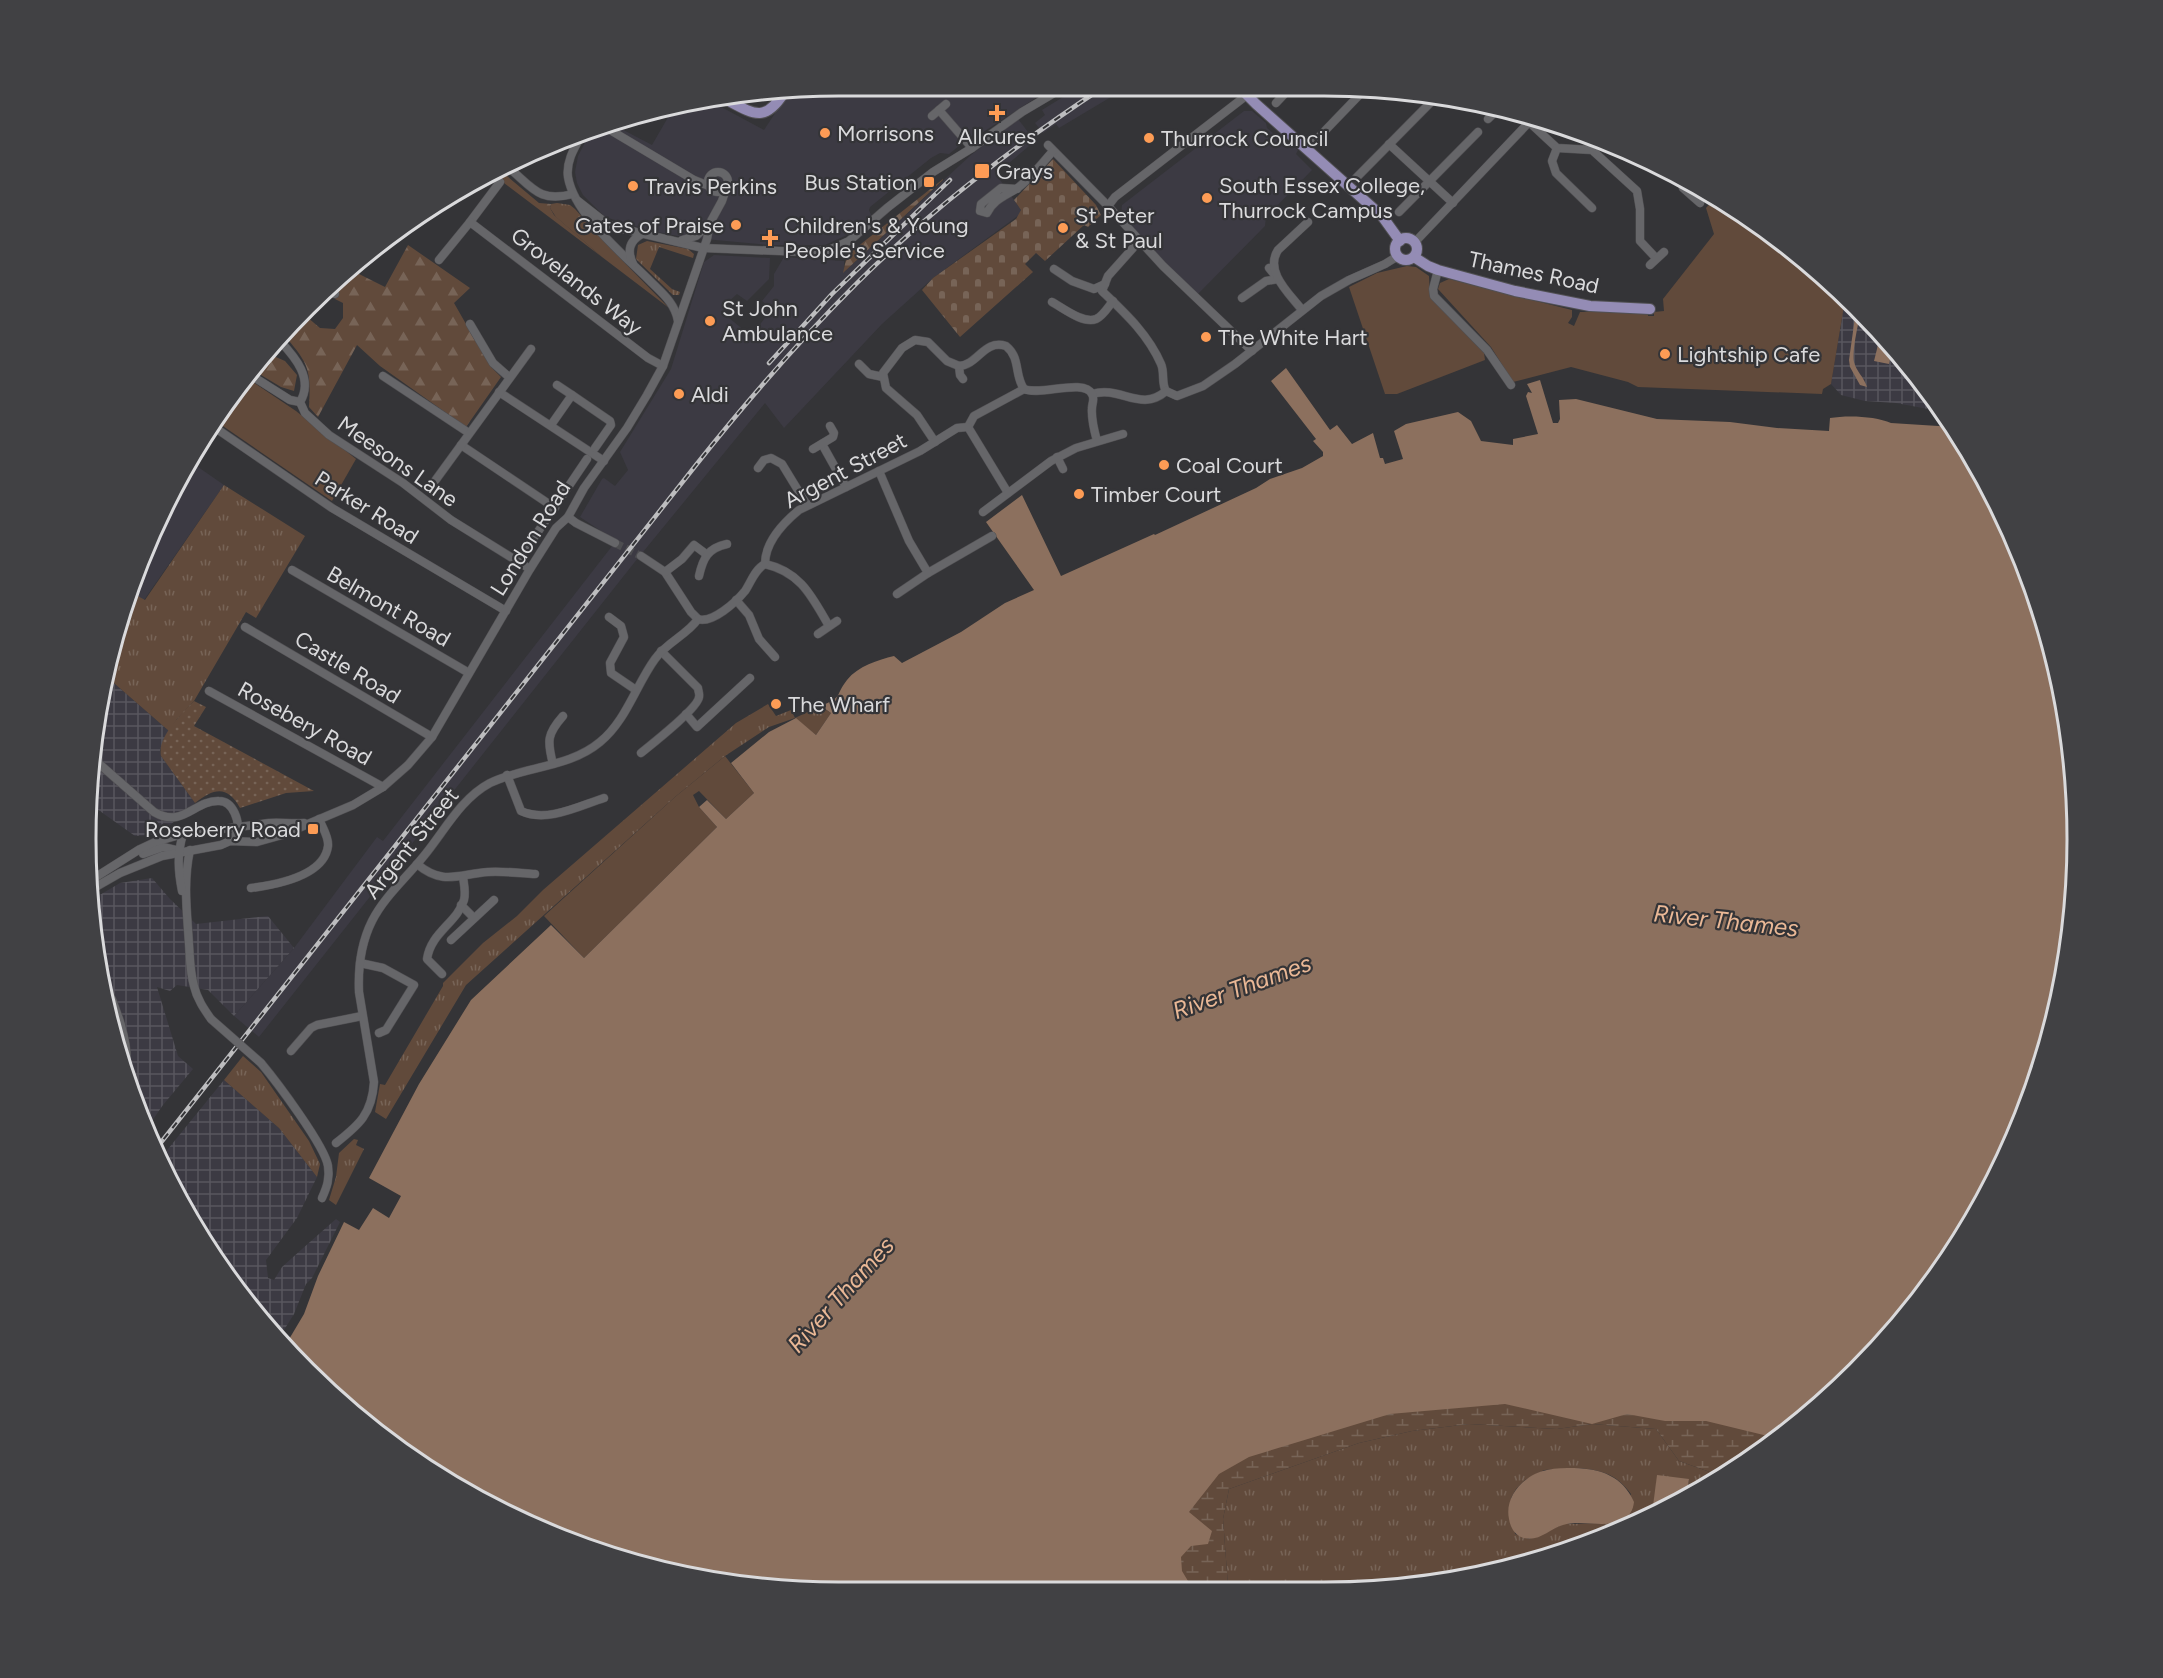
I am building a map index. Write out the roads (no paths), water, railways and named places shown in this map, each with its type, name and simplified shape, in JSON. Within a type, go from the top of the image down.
[{"type":"main road","points":[[1249,96],[1382,216],[1400,241]]},
{"type":"main road","points":[[734,103],[753,113],[765,113],[780,99]]},
{"type":"main road","points":[[1409,239],[1415,242],[1417,248],[1414,257],[1406,260],[1398,256],[1395,250],[1400,241],[1409,239]]},
{"type":"main road","name":"Thames Road","points":[[1414,257],[1438,270],[1515,291],[1590,306],[1650,309]]},
{"type":"street","points":[[513,171],[543,196],[576,197],[606,223],[642,234],[704,248],[819,252],[849,241],[920,182],[1048,96]]},
{"type":"street","points":[[1108,206],[1115,197],[1237,96]]},
{"type":"street","points":[[1275,103],[1282,96]]},
{"type":"street","points":[[1316,140],[1355,97]]},
{"type":"street","points":[[1356,178],[1430,104]]},
{"type":"street","points":[[932,116],[942,107],[972,148]]},
{"type":"street","points":[[1488,119],[1492,115]]},
{"type":"street","points":[[1415,242],[1526,124]]},
{"type":"street","points":[[1539,128],[1557,148],[1592,150],[1637,191],[1640,209],[1640,241],[1656,258]]},
{"type":"street","points":[[612,131],[694,180],[720,192],[726,189],[728,182],[724,174],[716,172],[702,177],[687,174]]},
{"type":"street","points":[[1399,212],[1478,132]]},
{"type":"street","points":[[577,144],[568,170],[576,197],[608,240],[668,299],[676,310],[678,322]]},
{"type":"street","points":[[1389,144],[1453,203]]},
{"type":"street","points":[[1017,189],[1001,188],[981,204],[980,211],[987,213],[992,205],[1005,194],[1017,189],[1050,148],[1163,266],[1252,351]]},
{"type":"street","points":[[1557,148],[1552,161],[1556,173],[1592,208]]},
{"type":"street","points":[[711,175],[708,181],[714,200],[714,213]]},
{"type":"street","points":[[440,260],[500,182]]},
{"type":"street","name":"London Road","points":[[98,885],[120,873],[180,851],[221,845],[230,841],[257,842],[282,835],[353,805],[383,787],[408,765],[432,737],[530,569],[556,528],[568,517],[584,488],[627,428],[663,366],[704,248],[710,223],[726,189]]},
{"type":"street","points":[[1686,191],[1700,203]]},
{"type":"street","name":"Grovelands Way","points":[[470,222],[648,358],[663,366]]},
{"type":"street","points":[[1278,279],[1275,254],[1308,222]]},
{"type":"street","points":[[677,241],[694,237],[710,223]]},
{"type":"street","points":[[634,266],[629,253],[630,247],[634,239],[642,234]]},
{"type":"street","points":[[1133,248],[1108,276],[1102,291],[1144,335],[1162,365],[1164,388],[1177,396],[1195,390],[1252,351],[1321,296],[1398,256]]},
{"type":"street","points":[[1650,265],[1664,252]]},
{"type":"street","points":[[1269,268],[1302,310]]},
{"type":"street","points":[[1054,269],[1072,281],[1094,289],[1105,284]]},
{"type":"street","points":[[1438,270],[1433,289],[1434,297],[1487,350],[1511,385]]},
{"type":"street","points":[[1242,298],[1266,281],[1278,279]]},
{"type":"street","points":[[668,299],[674,303],[679,302],[688,293]]},
{"type":"street","points":[[1052,302],[1085,319],[1093,320],[1101,315],[1113,301]]},
{"type":"street","points":[[1055,316],[1062,307]]},
{"type":"street","points":[[470,324],[493,363],[509,377]]},
{"type":"street","points":[[935,442],[917,415],[886,388],[883,377],[886,368],[902,348],[915,340],[928,342],[947,361],[958,366],[970,363],[990,346],[996,344],[1006,346],[1016,359],[1020,384],[1024,389],[1032,392],[1082,387],[1092,394],[1109,392],[1147,401],[1156,399],[1166,391]]},
{"type":"street","points":[[284,345],[302,369],[305,394],[300,402]]},
{"type":"street","points":[[432,485],[531,349]]},
{"type":"street","points":[[859,364],[869,374],[883,377]]},
{"type":"street","points":[[958,366],[963,380]]},
{"type":"street","points":[[383,376],[469,433]]},
{"type":"street","name":"Meesons Lane","points":[[256,379],[290,400],[300,402],[305,413],[329,435],[403,483],[451,520],[530,569]]},
{"type":"street","points":[[557,385],[610,421],[611,425],[595,448]]},
{"type":"street","name":"Argent Street","points":[[336,1143],[363,1119],[374,1092],[359,992],[360,963],[366,936],[381,907],[472,795],[507,775],[578,757],[600,742],[616,725],[661,651],[692,627],[698,619],[708,620],[736,600],[750,584],[758,569],[765,564],[767,549],[778,530],[791,516],[807,505],[879,471],[957,428],[968,427],[974,416],[1024,389]]},
{"type":"street","points":[[498,392],[604,461]]},
{"type":"street","points":[[1092,394],[1092,423],[1097,441]]},
{"type":"street","points":[[551,425],[572,396]]},
{"type":"street","points":[[813,449],[833,437],[834,433],[830,426]]},
{"type":"street","points":[[968,427],[1008,493]]},
{"type":"street","name":"Parker Road","points":[[218,431],[332,508],[506,611]]},
{"type":"street","points":[[983,512],[1044,464],[1097,441],[1123,434]]},
{"type":"street","points":[[822,444],[846,487]]},
{"type":"street","points":[[461,445],[555,508]]},
{"type":"street","points":[[771,448],[771,458]]},
{"type":"street","points":[[1057,457],[1063,469]]},
{"type":"street","points":[[758,468],[764,460],[771,458],[782,464],[807,505]]},
{"type":"street","points":[[525,551],[587,459]]},
{"type":"street","points":[[879,471],[909,541],[928,573]]},
{"type":"street","points":[[568,517],[615,543]]},
{"type":"street","points":[[897,594],[992,536]]},
{"type":"street","points":[[699,576],[701,563],[706,554],[714,547],[727,544]]},
{"type":"street","points":[[665,572],[682,559],[694,545],[706,554]]},
{"type":"street","points":[[641,556],[665,572],[698,619]]},
{"type":"street","points":[[765,564],[801,581],[829,626]]},
{"type":"street","name":"Belmont Road","points":[[292,570],[469,673]]},
{"type":"street","points":[[736,600],[749,615],[759,639],[775,657]]},
{"type":"street","points":[[609,617],[621,626],[624,637],[610,663],[611,673],[636,690]]},
{"type":"street","points":[[818,634],[837,621]]},
{"type":"street","name":"Castle Road","points":[[245,627],[432,737]]},
{"type":"street","points":[[641,753],[697,704],[700,696],[698,688],[661,651]]},
{"type":"street","points":[[686,714],[697,727],[750,678]]},
{"type":"street","name":"Rosebery Road","points":[[209,691],[383,787]]},
{"type":"street","points":[[553,764],[549,735],[563,716]]},
{"type":"street","points":[[100,765],[154,812],[164,818],[176,817],[217,801],[227,803],[237,819],[235,834],[230,841]]},
{"type":"street","points":[[507,775],[521,811],[529,815],[552,815],[604,798]]},
{"type":"street","points":[[219,829],[230,822],[233,811]]},
{"type":"street","points":[[251,897],[249,886],[291,880],[307,872],[319,862],[326,853],[328,843],[317,820]]},
{"type":"street","name":"London Road","points":[[98,876],[155,842],[183,834],[268,823],[291,824],[317,820]]},
{"type":"street","points":[[183,834],[178,855],[178,869],[185,902],[189,961],[200,1003],[212,1019],[261,1063],[280,1087],[326,1156],[329,1181],[322,1198]]},
{"type":"street","points":[[119,862],[163,847],[180,851],[188,862]]},
{"type":"street","points":[[185,902],[190,850]]},
{"type":"street","points":[[162,856],[174,862],[178,869]]},
{"type":"street","points":[[417,864],[431,874],[447,878],[492,872],[535,874]]},
{"type":"street","points":[[442,974],[427,959],[428,953],[432,941],[461,905],[465,892],[463,877]]},
{"type":"street","points":[[451,940],[494,900]]},
{"type":"street","points":[[461,905],[474,918]]},
{"type":"street","points":[[360,963],[383,968],[414,986],[386,1029],[379,1033]]},
{"type":"street","points":[[291,1051],[311,1028],[317,1025],[362,1016]]},
{"type":"street","points":[[119,1024],[127,1053]]},
{"type":"water","points":[[1855,320],[1858,323],[1854,345],[1854,362],[1867,387],[1860,385],[1850,367]]},
{"type":"water","points":[[1878,344],[1890,358],[1889,364],[1874,361]]},
{"type":"water","name":"River Thames","points":[[1286,368],[1330,430],[1337,425],[1352,444],[1373,433],[1380,458],[1383,458],[1385,464],[1403,459],[1394,431],[1406,424],[1458,412],[1471,421],[1481,441],[1513,445],[1513,439],[1538,434],[1526,396],[1528,392],[1532,393],[1527,384],[1540,380],[1553,423],[1558,423],[1560,419],[1559,400],[1576,399],[1657,419],[1730,422],[1777,428],[1829,431],[1830,418],[1853,416],[1891,423],[1942,426],[1990,510],[2028,600],[2042,647],[2061,742],[2067,839],[2065,888],[2061,936],[2042,1031],[2028,1078],[2010,1123],[1990,1168],[1942,1252],[1883,1329],[1814,1398],[1766,1436],[1706,1421],[1665,1421],[1627,1414],[1592,1424],[1505,1404],[1390,1414],[1249,1457],[1219,1474],[1189,1512],[1212,1531],[1208,1544],[1191,1546],[1181,1557],[1182,1571],[1189,1582],[839,1582],[742,1576],[694,1568],[600,1543],[510,1505],[426,1457],[349,1398],[289,1339],[304,1314],[318,1276],[344,1222],[359,1230],[373,1208],[389,1218],[401,1196],[369,1178],[419,1084],[471,1000],[551,925],[584,958],[717,827],[699,807],[707,800],[726,819],[754,793],[731,763],[769,732],[796,718],[816,735],[831,713],[821,706],[836,698],[847,680],[862,667],[894,656],[902,663],[961,632],[1005,603],[1034,590],[986,522],[1022,495],[1061,576],[1155,535],[1256,488],[1270,479],[1302,468],[1323,456],[1323,452],[1313,441],[1316,439],[1271,381]]},
{"type":"water","points":[[1554,1469],[1594,1470],[1610,1476],[1624,1486],[1629,1493],[1634,1502],[1632,1510],[1627,1517],[1611,1524],[1570,1523],[1532,1539],[1521,1537],[1513,1530],[1509,1519],[1508,1510],[1513,1494],[1531,1476]]},
{"type":"water","points":[[1657,1475],[1689,1479],[1688,1486],[1653,1505]]},
{"type":"tunnel","points":[[615,543],[641,556]]},
{"type":"railway","points":[[161,1142],[696,465],[773,372],[856,284],[914,230],[975,179],[1090,96]]},
{"type":"railway","points":[[769,363],[832,294],[950,180]]},
{"type":"place","name":"Allcures","points":[[997,113]]},
{"type":"place","name":"Morrisons","points":[[825,133]]},
{"type":"place","name":"Thurrock Council","points":[[1149,138]]},
{"type":"place","name":"Grays","points":[[982,171]]},
{"type":"place","name":"Bus Station","points":[[929,182]]},
{"type":"place","name":"Travis Perkins","points":[[633,186]]},
{"type":"place","name":"South Essex College, Thurrock Campus","points":[[1207,198]]},
{"type":"place","name":"Gates of Praise","points":[[736,225]]},
{"type":"place","name":"St Peter & St Paul","points":[[1063,228]]},
{"type":"place","name":"Children's & Young People's Service","points":[[770,238]]},
{"type":"place","name":"St John Ambulance","points":[[710,321]]},
{"type":"place","name":"The White Hart","points":[[1206,337]]},
{"type":"place","name":"Lightship Cafe","points":[[1665,354]]},
{"type":"place","name":"Aldi","points":[[679,394]]},
{"type":"place","name":"Coal Court","points":[[1164,465]]},
{"type":"place","name":"Timber Court","points":[[1079,494]]},
{"type":"place","name":"The Wharf","points":[[776,704]]},
{"type":"place","name":"Roseberry Road","points":[[313,829]]}]
